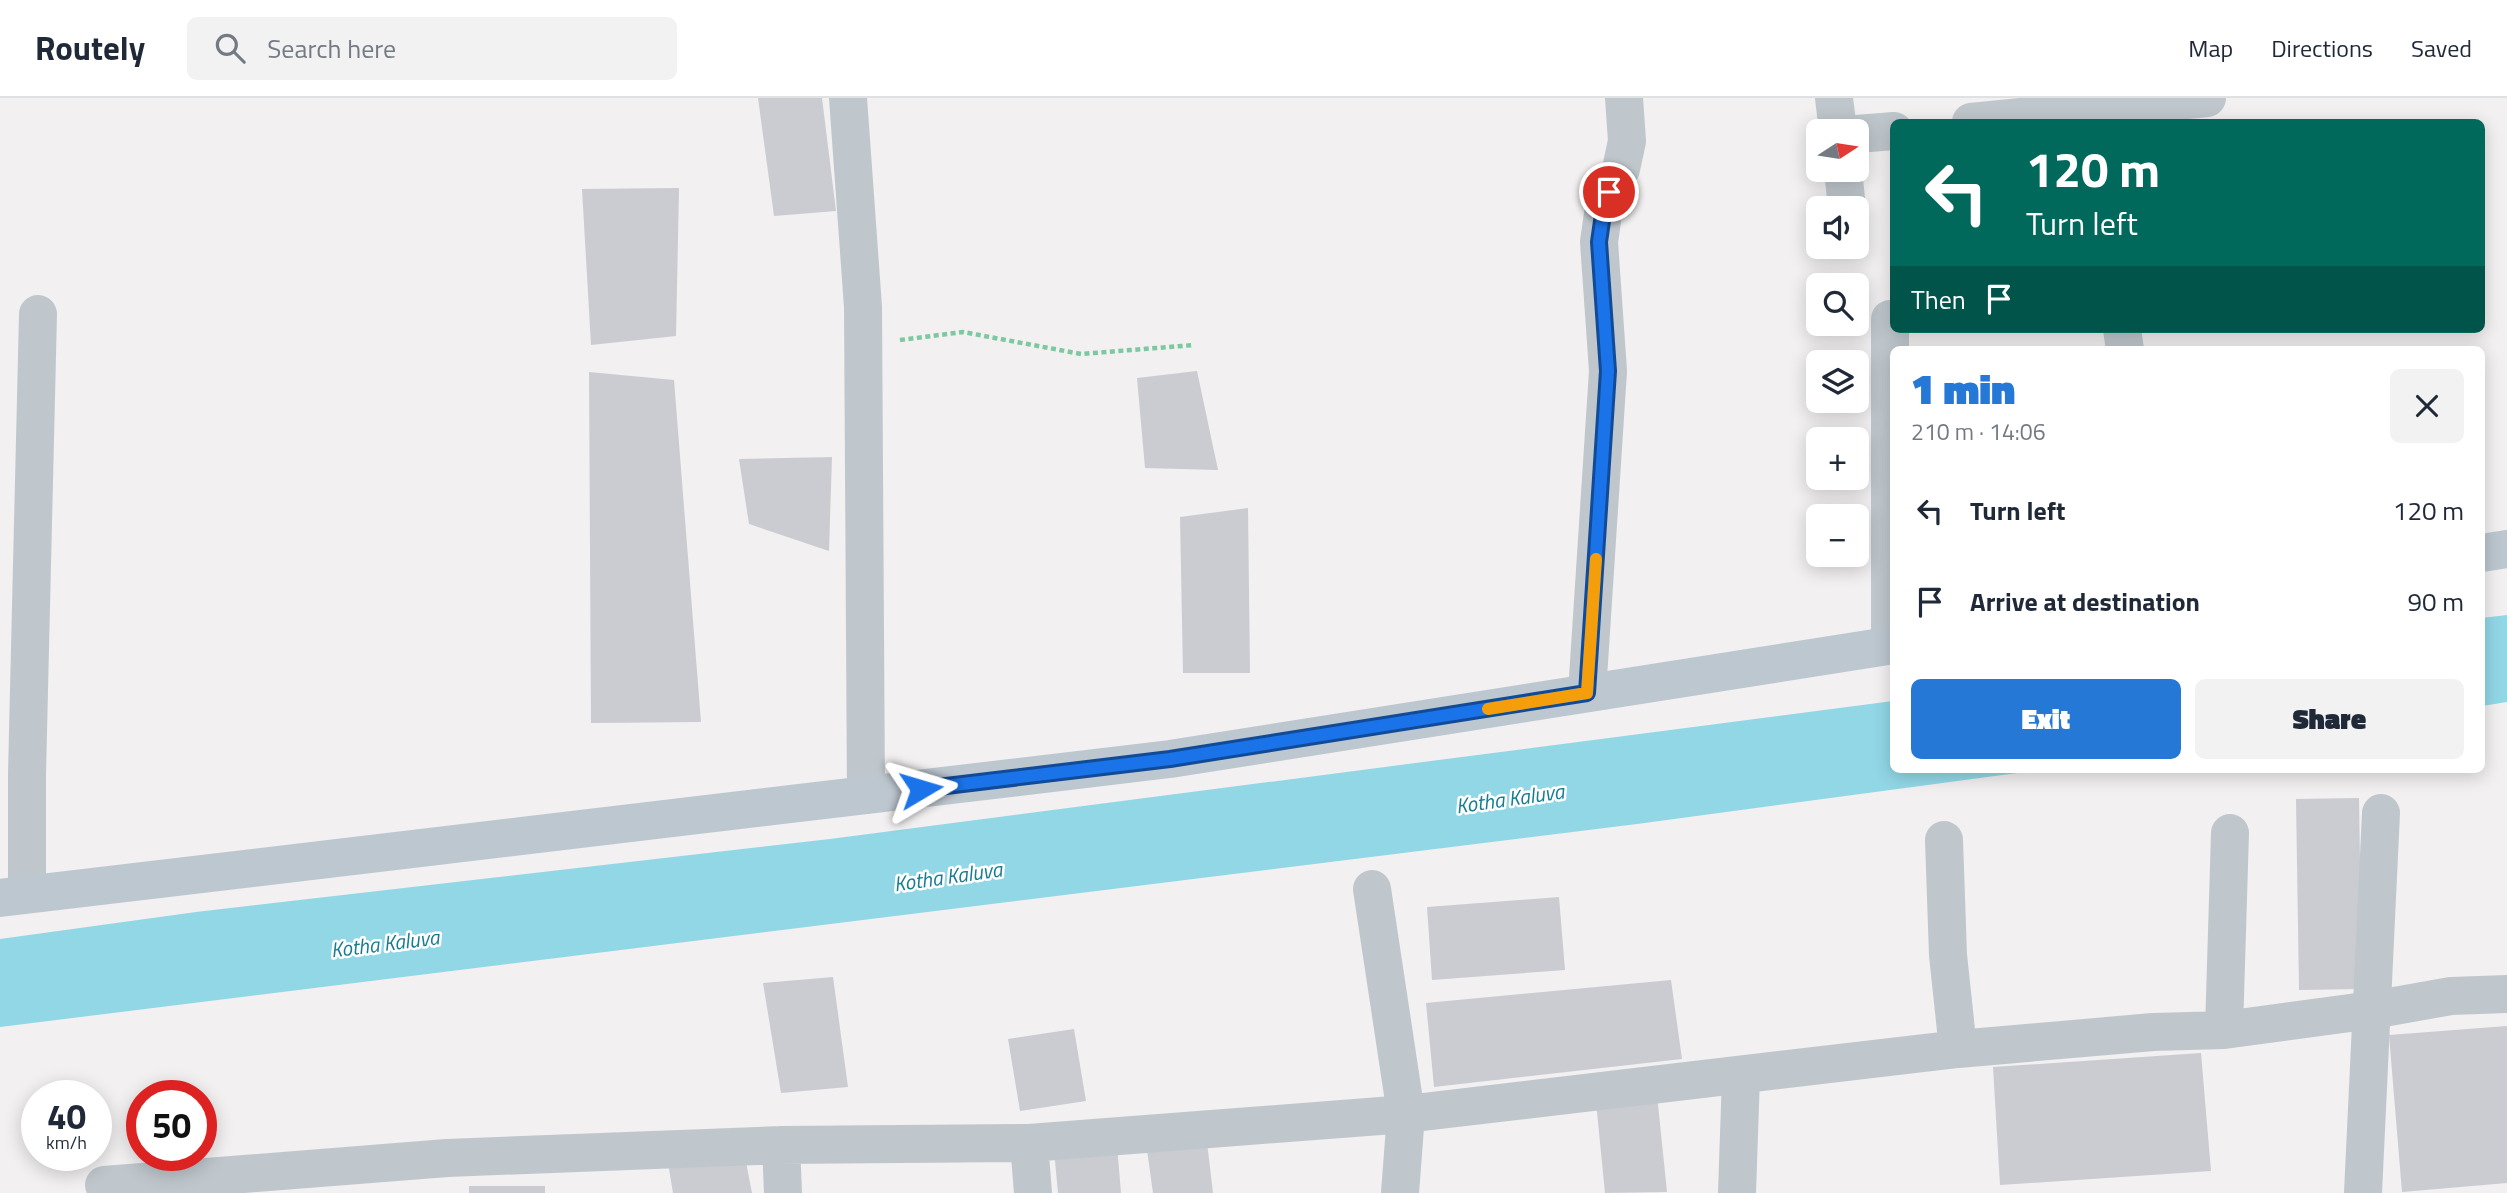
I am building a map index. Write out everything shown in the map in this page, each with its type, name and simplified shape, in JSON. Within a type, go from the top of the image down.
[{"type":"main road","points":[[2485,552],[2507,548]]},
{"type":"main road","points":[[13,896],[1170,759],[1890,645]]},
{"type":"street","points":[[848,98],[864,344],[866,795]]},
{"type":"street","points":[[1587,693],[1608,371],[1599,242],[1603,214],[1609,192],[1621,169],[1626,141],[1624,98]]},
{"type":"street","points":[[1834,98],[1837,119]]},
{"type":"street","points":[[2029,119],[2087,116],[2207,98]]},
{"type":"street","points":[[1869,133],[1890,131]]},
{"type":"street","points":[[13,896],[27,774],[38,314]]},
{"type":"street","points":[[2363,1193],[2381,813]]},
{"type":"street","points":[[2224,1030],[2230,833]]},
{"type":"street","points":[[1944,840],[1948,955],[1958,1049]]},
{"type":"street","points":[[1372,889],[1406,1114],[1400,1193]]},
{"type":"street","points":[[104,1185],[447,1158],[781,1145],[1029,1143],[1406,1114],[1958,1049],[2153,1032],[2224,1030],[2372,1010],[2451,996],[2507,994]]},
{"type":"street","points":[[1737,1193],[1741,1076]]},
{"type":"street","points":[[1029,1143],[1033,1193]]},
{"type":"street","points":[[781,1145],[783,1193]]},
{"type":"path","points":[[864,344],[963,332],[1081,354],[1194,345]]},
{"type":"water","points":[[2507,615],[2507,702],[2485,706],[2485,618]]},
{"type":"water","name":"Kotha Kaluva","points":[[1890,701],[1890,773],[2017,773],[1637,824],[0,1027],[0,939],[196,912],[830,839]]},
{"type":"building","points":[[758,98],[822,98],[836,211],[774,216]]},
{"type":"building","points":[[679,188],[676,336],[591,345],[582,189]]},
{"type":"building","points":[[1197,371],[1218,470],[1145,468],[1137,378]]},
{"type":"building","points":[[589,372],[674,380],[701,722],[591,723]]},
{"type":"building","points":[[832,457],[829,551],[749,524],[739,459]]},
{"type":"building","points":[[1248,508],[1250,673],[1183,673],[1180,517]]},
{"type":"building","points":[[2359,798],[2362,989],[2299,990],[2296,799]]},
{"type":"building","points":[[1559,897],[1565,970],[1432,980],[1427,907]]},
{"type":"building","points":[[833,977],[848,1087],[781,1093],[763,983]]},
{"type":"building","points":[[1671,980],[1682,1059],[1434,1087],[1426,1003]]},
{"type":"building","points":[[2507,1026],[2507,1183],[2402,1192],[2389,1035]]},
{"type":"building","points":[[1074,1029],[1086,1101],[1020,1111],[1008,1039]]},
{"type":"building","points":[[2201,1053],[2211,1171],[2000,1185],[1993,1067]]},
{"type":"building","points":[[1656,1085],[1667,1192],[1605,1193],[1595,1092]]},
{"type":"building","points":[[1207,1142],[1213,1193],[1153,1193],[1147,1150]]},
{"type":"building","points":[[1117,1145],[1121,1193],[1058,1193],[1054,1150]]},
{"type":"building","points":[[743,1147],[752,1193],[673,1193],[666,1151]]},
{"type":"building","points":[[469,1186],[545,1186],[545,1193],[469,1193]]},
{"type":"slow traffic","points":[[1488,709],[1587,693],[1596,559]]},
{"type":"route","points":[[921,789],[1170,759],[1587,693],[1608,371],[1599,242],[1609,192]]}]
